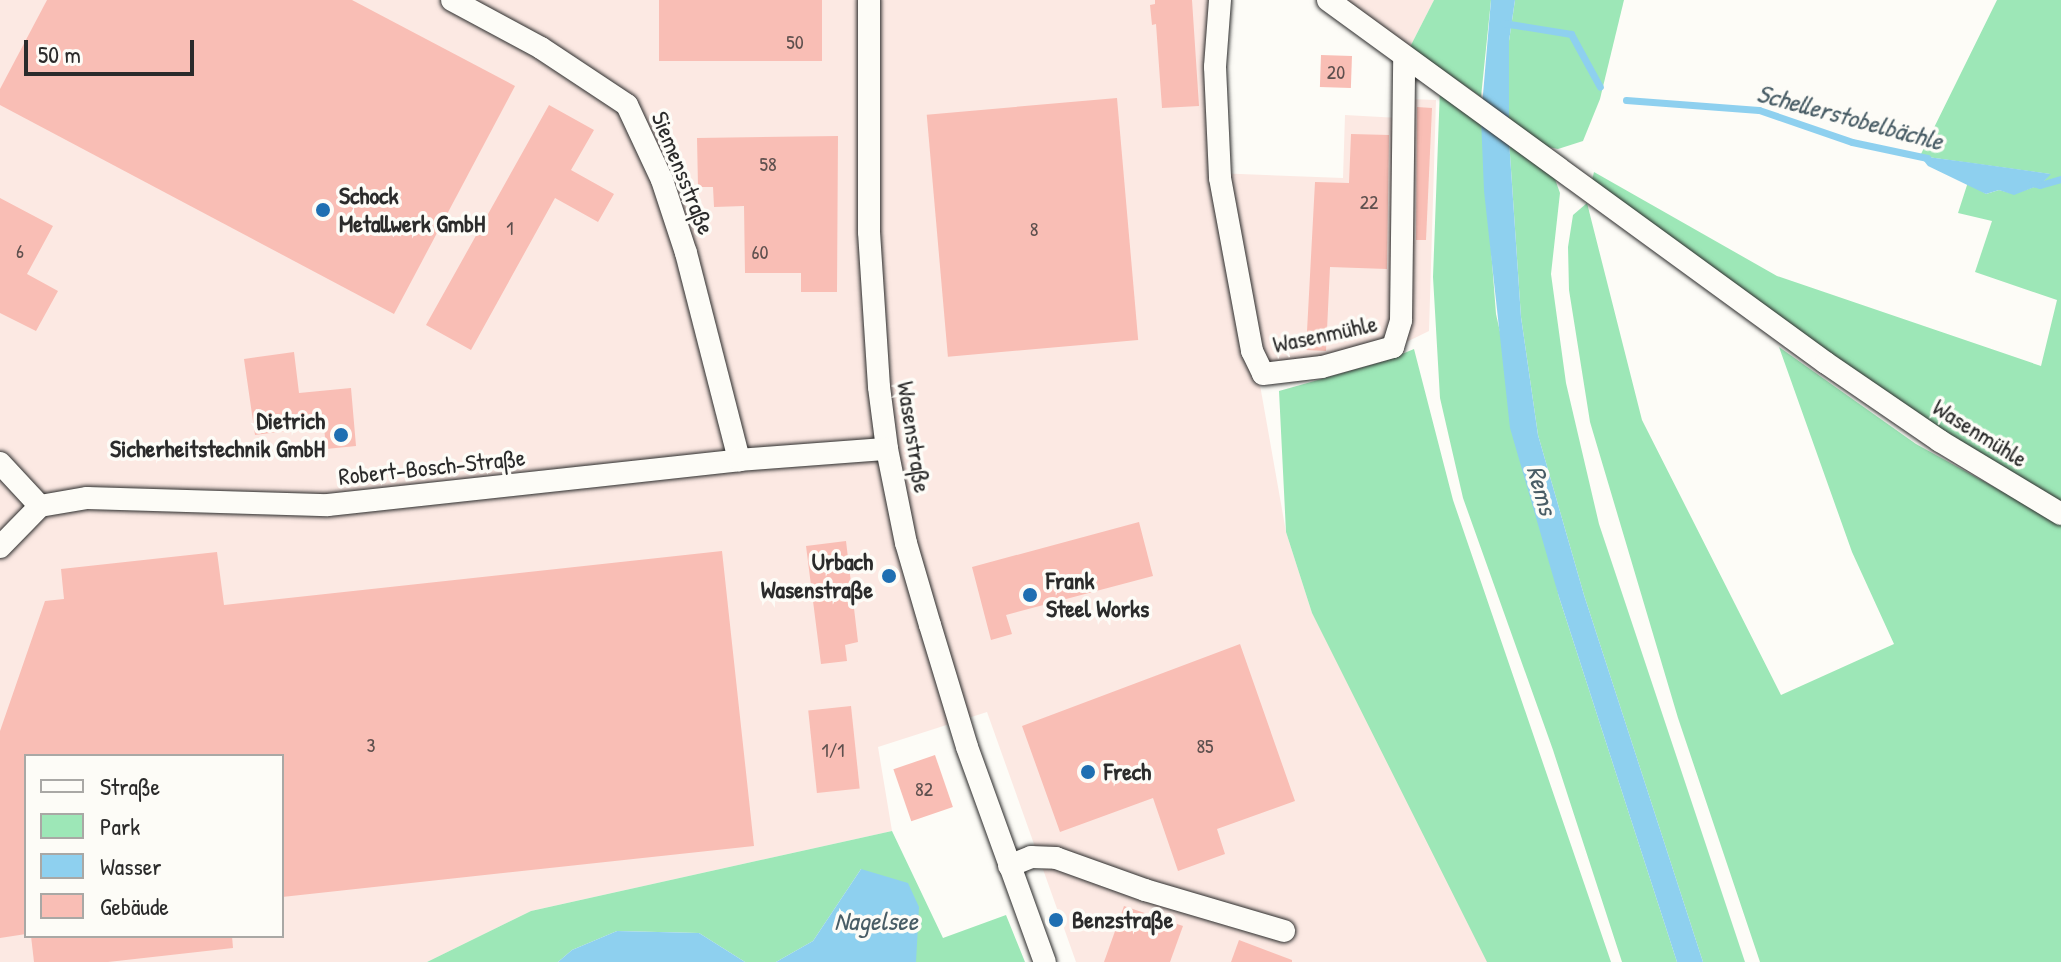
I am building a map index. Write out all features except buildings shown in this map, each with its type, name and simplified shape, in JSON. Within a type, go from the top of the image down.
[{"type":"street","name":"Siemensstraße","points":[[452,0],[541,48],[627,105],[662,180],[686,253],[739,460]]},
{"type":"street","name":"Wasenstraße","points":[[869,0],[869,232],[879,387],[887,449],[906,543],[930,625],[1009,866],[1045,962]]},
{"type":"street","name":"Wasenmühle","points":[[1220,0],[1215,67],[1220,178],[1252,351],[1263,374],[1322,367],[1393,347],[1401,320],[1404,59]]},
{"type":"street","name":"Wasenmühle","points":[[1328,0],[1404,59],[1453,89],[1838,371],[1940,441],[2061,514]]},
{"type":"street","name":"Robert-Bosch-Straße","points":[[40,506],[87,498],[328,505],[739,460],[887,449]]},
{"type":"street","points":[[0,463],[40,506],[0,547]]},
{"type":"street","points":[[1009,866],[1031,857],[1056,858],[1145,890],[1284,931]]},
{"type":"shaded area","points":[[0,0],[1211,0],[1215,173],[1343,178],[1345,115],[1399,118],[1410,99],[1436,100],[1429,331],[1382,354],[1257,368],[1286,532],[1312,613],[1506,962],[1076,962],[987,712],[878,747],[892,831],[531,911],[427,962],[0,962]]},
{"type":"shaded area","points":[[1332,0],[1434,0],[1410,47]]},
{"type":"green space","points":[[1434,0],[1491,0],[1481,97],[1410,47]]},
{"type":"green space","points":[[1515,0],[1624,0],[1600,99],[1583,141],[1558,149],[1548,147],[1509,121],[1509,41]]},
{"type":"green space","points":[[1997,0],[2061,0],[2061,503],[1946,437],[1592,180],[1594,172],[1777,276],[2041,366],[2057,300],[1975,272],[1992,221],[1958,213],[1968,182],[1986,194],[1999,190],[2014,194],[2040,185],[2050,174],[1920,156]]},
{"type":"green space","points":[[1440,88],[1481,118],[1496,314],[1559,597],[1677,962],[1622,962],[1553,750],[1463,498],[1440,398],[1433,277]]},
{"type":"green space","points":[[1509,140],[1551,168],[1560,193],[1551,274],[1566,383],[1599,524],[1745,962],[1703,962],[1584,595],[1538,435],[1521,317]]},
{"type":"green space","points":[[1587,203],[1642,420],[1781,695],[1894,644],[1852,552],[1779,347],[1916,444],[2061,524],[2061,962],[1760,962],[1678,718],[1590,422],[1569,290],[1568,247],[1573,215]]},
{"type":"green space","points":[[1414,349],[1453,500],[1611,962],[1487,962],[1312,613],[1286,532],[1279,391],[1385,361]]},
{"type":"green space","points":[[892,831],[943,938],[1006,915],[1025,962],[916,962],[861,869],[813,941],[776,962],[745,962],[699,933],[617,931],[572,950],[558,962],[427,962],[531,911]]},
{"type":"water","name":"Rems","points":[[1491,0],[1515,0],[1509,41],[1509,140],[1521,317],[1538,435],[1584,595],[1703,962],[1677,962],[1559,597],[1510,428],[1484,191],[1481,118]]},
{"type":"water","points":[[1920,156],[2051,174],[2040,185],[2014,195],[1999,190],[1986,194],[1928,166]]},
{"type":"water","name":"Nagelsee","points":[[861,869],[908,883],[919,907],[916,962],[776,962],[813,941]]},
{"type":"water","points":[[617,931],[699,933],[745,962],[558,962],[572,950]]},
{"type":"waterway","name":"Schellerstobelbächle","points":[[1503,23],[1571,34],[1600,87]]},
{"type":"waterway","name":"Schellerstobelbächle","points":[[1626,100],[1759,110],[1852,142],[1927,158]]},
{"type":"waterway","name":"Schellerstobelbächle","points":[[2032,183],[2040,185],[2061,179]]},
{"type":"place","name":"Schock Metallwerk GmbH","points":[[323,210]]},
{"type":"place","name":"Dietrich Sicherheitstechnik GmbH","points":[[341,435]]},
{"type":"place","name":"Urbach Wasenstraße","points":[[889,576]]},
{"type":"place","name":"Frank Steel Works","points":[[1030,595]]},
{"type":"place","name":"Frech","points":[[1088,772]]},
{"type":"place","name":"Benzstraße","points":[[1056,920]]}]
